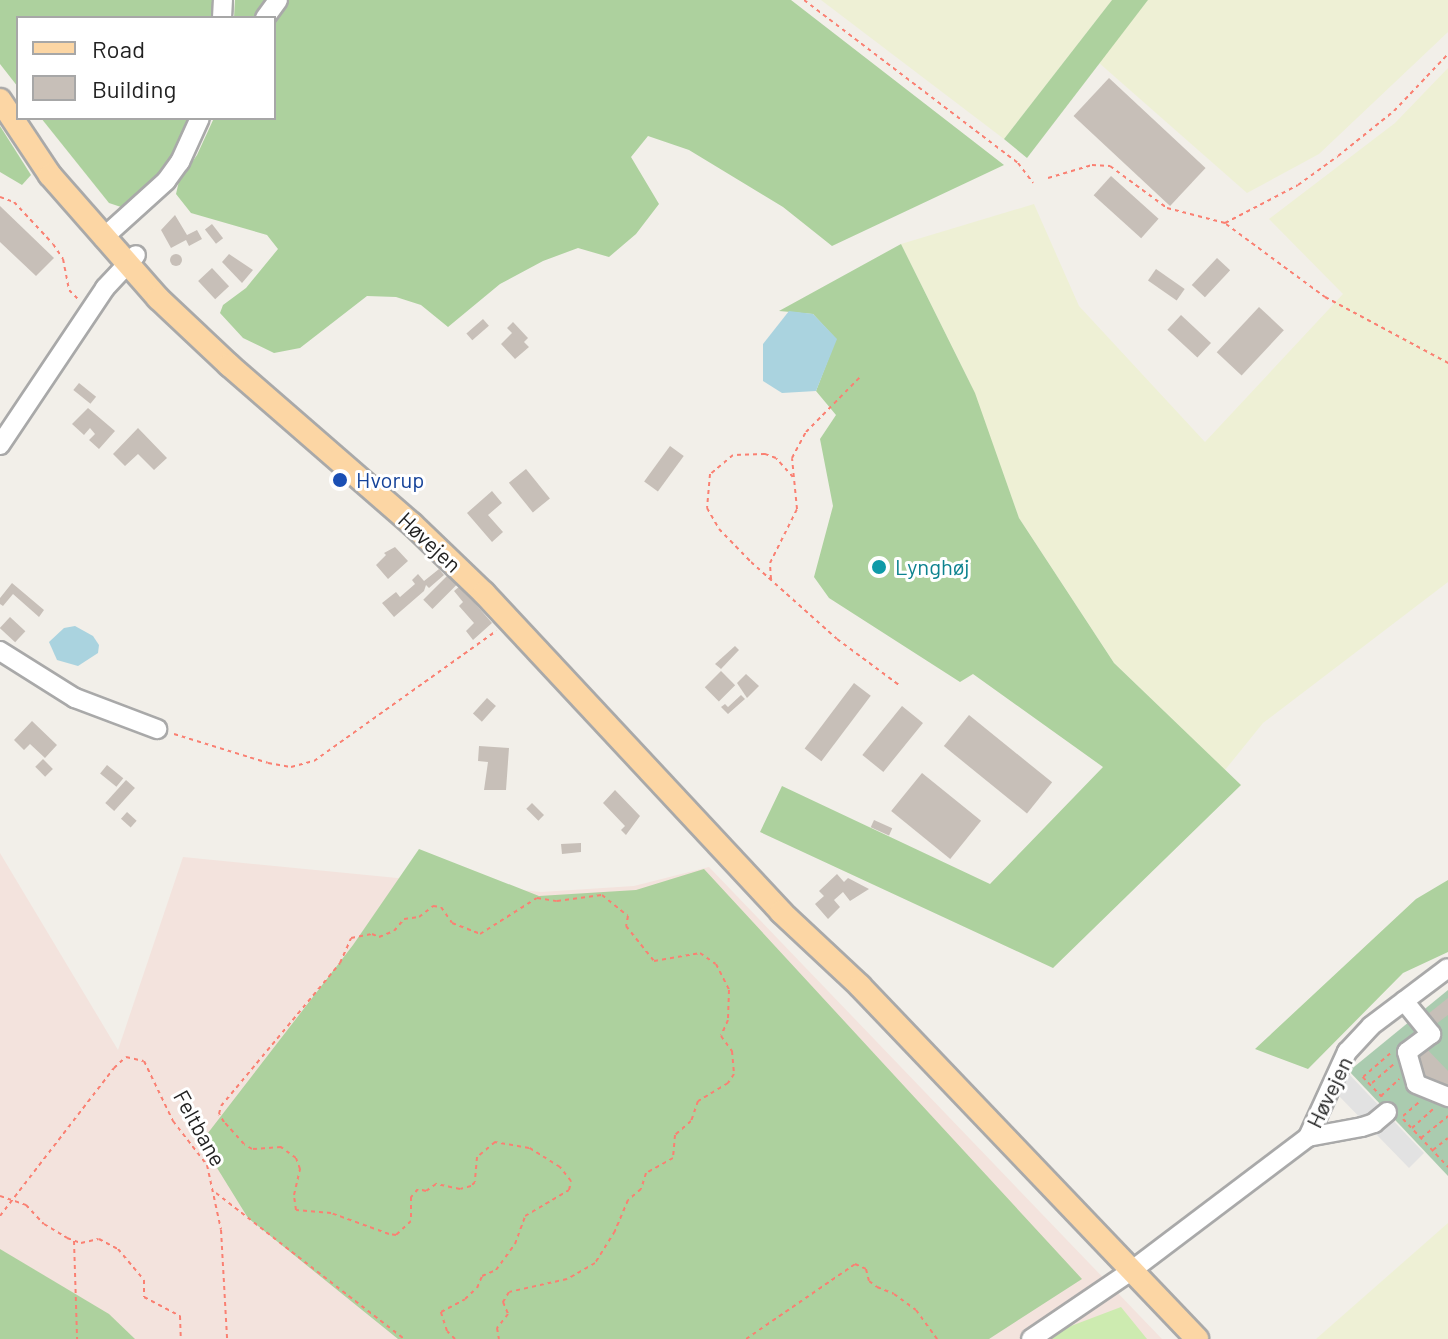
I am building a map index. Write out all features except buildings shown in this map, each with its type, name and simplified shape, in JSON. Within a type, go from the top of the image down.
[{"type":"main road","name":"Høvejen","points":[[0,100],[50,175],[229,365],[412,524],[510,621],[781,912],[860,986],[1197,1339]]},
{"type":"main road","name":"Høvejen","points":[[131,259],[421,514],[493,584],[791,904],[860,986]]},
{"type":"street","points":[[108,234],[166,181],[180,162],[199,120]]},
{"type":"street","points":[[0,445],[90,309],[131,259]]},
{"type":"street","points":[[0,651],[75,698],[157,729]]},
{"type":"street","name":"Høvejen","points":[[1131,1271],[1308,1137],[1347,1052],[1371,1026],[1448,968]]},
{"type":"street","points":[[1404,1001],[1431,1034],[1410,1060],[1416,1084],[1442,1095]]},
{"type":"street","points":[[1308,1137],[1362,1127],[1390,1109]]},
{"type":"street","points":[[1031,1339],[1131,1271]]},
{"type":"path","points":[[804,0],[1018,163],[1033,183]]},
{"type":"path","points":[[1225,223],[1298,185],[1338,156],[1394,111],[1448,54]]},
{"type":"path","points":[[1048,178],[1092,165],[1110,166],[1167,208],[1225,223],[1325,297],[1448,363]]},
{"type":"path","points":[[1,196],[14,202],[53,244],[63,259],[69,290],[90,309]]},
{"type":"path","points":[[771,580],[770,563],[797,509],[792,458],[806,432],[861,376]]},
{"type":"path","points":[[793,477],[776,458],[749,452],[733,455],[710,474],[707,508],[719,529],[771,580],[837,639],[899,685]]},
{"type":"path","points":[[157,729],[268,763],[291,767],[314,761],[510,621]]},
{"type":"path","points":[[455,1339],[447,1331],[441,1312],[465,1299],[477,1288],[482,1276],[496,1270],[515,1244],[525,1216],[569,1190],[571,1181],[560,1167],[529,1148],[495,1142],[477,1157],[475,1182],[471,1186],[460,1189],[442,1184],[426,1191],[418,1189],[411,1197],[411,1221],[396,1235],[389,1234],[331,1213],[296,1210],[293,1204],[300,1169],[296,1158],[281,1147],[252,1149],[244,1144],[219,1114],[221,1106],[340,963],[351,938],[372,934],[379,937],[394,931],[404,919],[419,917],[433,906],[441,907],[452,923],[480,934],[537,898],[557,901],[602,895],[628,916],[626,926],[654,961],[700,953],[716,964],[729,990],[728,1020],[721,1036],[732,1051],[734,1074],[728,1083],[698,1101],[691,1121],[675,1135],[673,1158],[646,1173],[641,1189],[628,1200],[615,1231],[595,1263],[567,1279],[509,1292],[503,1302],[508,1314],[497,1328],[499,1339]]},
{"type":"path","name":"Feltbane","points":[[0,1216],[126,1057],[144,1061],[173,1121],[207,1165],[221,1230],[227,1339]]},
{"type":"path","points":[[1370,1085],[1410,1060]]},
{"type":"path","points":[[1390,1109],[1410,1060]]},
{"type":"path","points":[[1390,1109],[1442,1095]]},
{"type":"path","points":[[1412,1129],[1442,1095]]},
{"type":"path","points":[[1421,1139],[1448,1116]]},
{"type":"path","points":[[1432,1151],[1448,1138]]},
{"type":"path","points":[[1441,1160],[1448,1154]]},
{"type":"path","points":[[214,1192],[404,1339]]},
{"type":"path","points":[[0,1196],[26,1205],[44,1224],[74,1241],[99,1239],[123,1253],[144,1280],[144,1297],[180,1316],[181,1339]]},
{"type":"path","points":[[74,1241],[77,1339]]},
{"type":"path","points":[[746,1339],[855,1264],[866,1269],[869,1281],[916,1310],[937,1339]]},
{"type":"shaded area","points":[[0,853],[118,1050],[183,857],[541,892],[634,886],[709,867],[1162,1339],[0,1339]]},
{"type":"shaded area","points":[[1347,1072],[1424,1153],[1409,1168],[1338,1095]]},
{"type":"green space","points":[[0,0],[214,0],[213,16],[16,16],[16,84],[0,64]]},
{"type":"green space","points":[[235,0],[791,0],[1004,165],[832,246],[783,207],[689,150],[648,136],[631,157],[659,204],[636,234],[609,257],[578,248],[543,261],[500,284],[448,327],[421,305],[396,297],[367,296],[300,348],[274,353],[243,338],[220,313],[223,305],[246,288],[278,249],[267,235],[191,213],[176,194],[179,181],[197,155],[213,120],[276,120],[276,16],[234,16]]},
{"type":"green space","points":[[821,0],[1112,0],[1004,139]]},
{"type":"green space","points":[[1112,0],[1148,0],[1027,158],[1004,139]]},
{"type":"green space","points":[[1148,0],[1448,0],[1448,32],[1319,154],[1247,193],[1098,62]]},
{"type":"green space","points":[[1448,68],[1448,582],[1263,723],[1225,770],[1114,663],[1019,518],[972,387],[901,244],[1034,204],[1079,306],[1205,442],[1343,294],[1269,219],[1395,123]]},
{"type":"green space","points":[[43,120],[191,120],[186,135],[162,172],[141,195],[121,207],[109,203]]},
{"type":"green space","points":[[0,126],[31,175],[22,185],[0,172]]},
{"type":"green space","points":[[901,244],[975,393],[1019,518],[1114,663],[1241,785],[1053,968],[760,832],[782,786],[990,884],[1103,767],[973,674],[960,682],[829,598],[814,577],[833,506],[820,439],[836,415],[816,391],[836,339],[813,314],[779,311]]},
{"type":"green space","points":[[419,849],[539,896],[636,890],[704,869],[1082,1279],[989,1339],[398,1339],[248,1218],[201,1142],[353,945]]},
{"type":"green space","points":[[1448,880],[1448,952],[1403,973],[1308,1069],[1255,1049],[1416,899]]},
{"type":"green space","points":[[1448,990],[1448,1176],[1349,1071]]},
{"type":"green space","points":[[1448,1223],[1448,1339],[1316,1339]]},
{"type":"green space","points":[[0,1249],[109,1314],[135,1339],[0,1339]]},
{"type":"green space","points":[[1121,1307],[1147,1339],[1048,1339],[1063,1329]]},
{"type":"water","points":[[789,311],[813,314],[837,339],[816,391],[782,393],[763,381],[763,344]]},
{"type":"water","points":[[75,626],[93,636],[99,645],[98,653],[78,666],[57,660],[49,642],[64,628]]},
{"type":"place","name":"Hvorup","points":[[340,480]]},
{"type":"place","name":"Lynghøj","points":[[879,567]]}]
